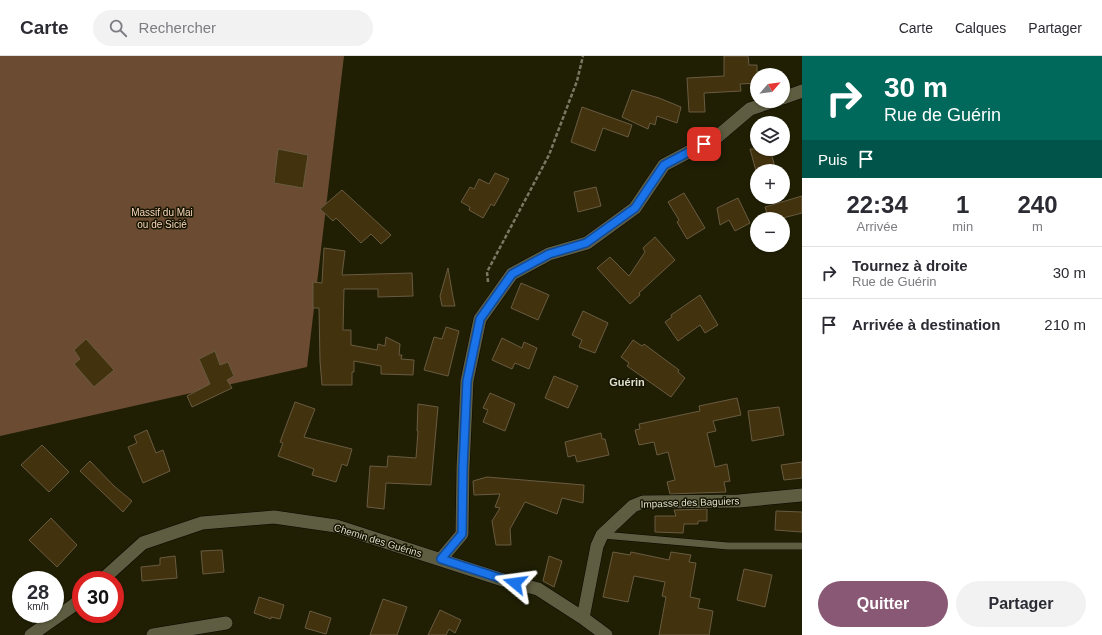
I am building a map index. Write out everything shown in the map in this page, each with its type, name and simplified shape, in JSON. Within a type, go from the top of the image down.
[{"type":"street","points":[[790,95],[802,91]]},
{"type":"street","points":[[441,559],[462,534],[467,381],[480,319],[512,274],[549,254],[586,243],[635,208],[664,165],[717,137],[753,108]]},
{"type":"street","name":"Impasse des Baguiers","points":[[583,618],[597,546],[602,535],[633,506],[643,502],[739,501],[802,495]]},
{"type":"street","name":"Chemin des Guérins","points":[[112,571],[143,543],[202,523],[274,517],[336,526],[503,580],[538,589],[606,635]]},
{"type":"street","points":[[31,635],[72,606]]},
{"type":"street","points":[[153,635],[226,623]]},
{"type":"lane","points":[[602,535],[728,546],[802,546]]},
{"type":"path","points":[[490,306],[487,272],[549,155],[577,81],[583,56]]},
{"type":"green space","name":"Massif du Mai ou de Sicié","points":[[0,56],[344,56],[307,367],[0,436]]},
{"type":"building","points":[[724,56],[748,56],[749,65],[757,65],[757,68],[750,68],[750,83],[740,84],[741,91],[704,93],[705,112],[689,112],[687,78],[724,76]]},
{"type":"building","points":[[632,90],[659,98],[681,107],[677,123],[657,116],[655,125],[650,123],[648,129],[622,117]]},
{"type":"building","points":[[582,107],[632,125],[628,137],[603,128],[595,151],[571,142]]},
{"type":"building","points":[[278,149],[308,155],[303,188],[274,183]]},
{"type":"building","points":[[752,156],[772,156],[774,164],[754,164]]},
{"type":"building","points":[[495,173],[509,179],[494,206],[491,204],[483,218],[469,210],[470,207],[461,202],[470,187],[474,189],[479,179],[489,184]]},
{"type":"building","points":[[596,187],[601,206],[578,212],[574,192]]},
{"type":"building","points":[[342,190],[391,235],[381,244],[371,234],[361,243],[336,218],[333,221],[320,209]]},
{"type":"building","points":[[684,193],[705,228],[687,239],[677,222],[679,220],[668,202]]},
{"type":"building","points":[[802,196],[802,213],[790,216],[790,212],[767,212],[765,207],[775,204],[790,204],[790,200]]},
{"type":"building","points":[[738,198],[750,223],[735,231],[729,220],[720,225],[717,208]]},
{"type":"building","points":[[655,237],[675,260],[639,293],[640,295],[630,304],[597,268],[610,257],[629,276],[645,252],[643,248]]},
{"type":"building","points":[[324,248],[345,251],[342,275],[412,273],[413,296],[378,297],[378,289],[344,289],[343,330],[351,330],[351,345],[377,350],[378,344],[385,346],[386,337],[400,344],[399,355],[402,355],[401,359],[414,360],[413,375],[381,374],[381,366],[354,361],[352,385],[322,385],[319,308],[313,308],[313,282],[322,283]]},
{"type":"building","points":[[448,268],[455,306],[442,306],[440,296]]},
{"type":"building","points":[[521,283],[549,295],[538,320],[511,308]]},
{"type":"building","points":[[700,295],[718,325],[705,333],[700,325],[678,341],[665,322],[672,317],[671,315]]},
{"type":"building","points":[[583,311],[608,323],[595,353],[579,347],[582,340],[572,335]]},
{"type":"building","points":[[446,327],[459,331],[448,376],[424,370],[434,337],[442,339]]},
{"type":"building","points":[[502,338],[522,348],[524,342],[537,348],[529,369],[515,363],[512,369],[492,360]]},
{"type":"building","points":[[86,339],[114,370],[94,387],[74,364],[80,359],[74,350]]},
{"type":"building","points":[[633,340],[642,346],[644,344],[679,370],[678,372],[685,378],[671,397],[627,366],[629,363],[621,357]]},
{"type":"building","points":[[215,351],[220,365],[228,362],[234,376],[227,380],[232,388],[192,407],[187,396],[210,384],[199,359]]},
{"type":"building","points":[[554,376],[578,386],[568,408],[545,398]]},
{"type":"building","points":[[490,393],[515,404],[505,431],[483,422],[488,410],[483,408]]},
{"type":"building","points":[[737,398],[741,415],[713,421],[716,431],[707,433],[715,467],[727,464],[730,481],[724,482],[726,492],[670,494],[667,482],[675,480],[668,452],[657,455],[654,442],[639,445],[635,430],[640,429],[639,424],[700,411],[699,406]]},
{"type":"building","points":[[295,402],[315,409],[304,437],[352,449],[347,466],[342,464],[336,482],[312,475],[314,469],[278,456],[283,443],[280,442]]},
{"type":"building","points":[[418,404],[438,407],[431,485],[386,483],[384,509],[367,507],[370,466],[387,467],[388,456],[416,458]]},
{"type":"building","points":[[779,407],[784,435],[752,441],[748,411]]},
{"type":"building","points":[[147,430],[156,453],[163,450],[170,471],[143,483],[128,447],[137,443],[134,436]]},
{"type":"building","points":[[601,433],[602,439],[605,439],[609,455],[577,462],[575,455],[568,457],[565,442]]},
{"type":"building","points":[[42,445],[69,472],[49,492],[21,465]]},
{"type":"building","points":[[90,461],[114,486],[132,501],[123,512],[80,471]]},
{"type":"building","points":[[802,462],[802,478],[784,480],[781,465]]},
{"type":"building","points":[[487,477],[584,485],[583,503],[562,498],[557,514],[525,502],[510,529],[511,545],[496,545],[492,521],[500,508],[495,507],[500,494],[474,495],[473,481]]},
{"type":"building","points":[[707,509],[707,521],[698,521],[698,524],[684,524],[683,533],[655,532],[655,516],[676,516],[674,510]]},
{"type":"building","points":[[776,511],[802,512],[802,532],[775,530]]},
{"type":"building","points":[[51,518],[77,545],[57,567],[29,540]]},
{"type":"building","points":[[222,550],[224,572],[203,574],[201,551]]},
{"type":"building","points":[[613,552],[630,555],[631,552],[669,560],[671,552],[691,555],[689,562],[696,563],[690,597],[700,599],[698,608],[713,611],[709,635],[659,635],[666,597],[662,596],[665,582],[634,576],[628,602],[603,597]]},
{"type":"building","points":[[175,556],[177,578],[142,581],[141,567],[160,565],[160,558]]},
{"type":"building","points":[[549,556],[562,561],[554,587],[543,581]]},
{"type":"building","points":[[744,569],[772,575],[765,607],[737,600]]},
{"type":"building","points":[[259,597],[284,605],[280,619],[271,617],[271,619],[254,613]]},
{"type":"building","points":[[383,599],[407,607],[397,635],[370,635]]},
{"type":"building","points":[[440,610],[461,620],[455,633],[449,629],[446,635],[428,635]]},
{"type":"building","points":[[310,611],[331,618],[326,634],[305,628]]},
{"type":"district","name":"Guérin","points":[[627,382]]},
{"type":"route","points":[[515,583],[441,559],[462,534],[467,381],[480,319],[512,274],[549,254],[586,243],[635,208],[664,165],[704,144]]}]
